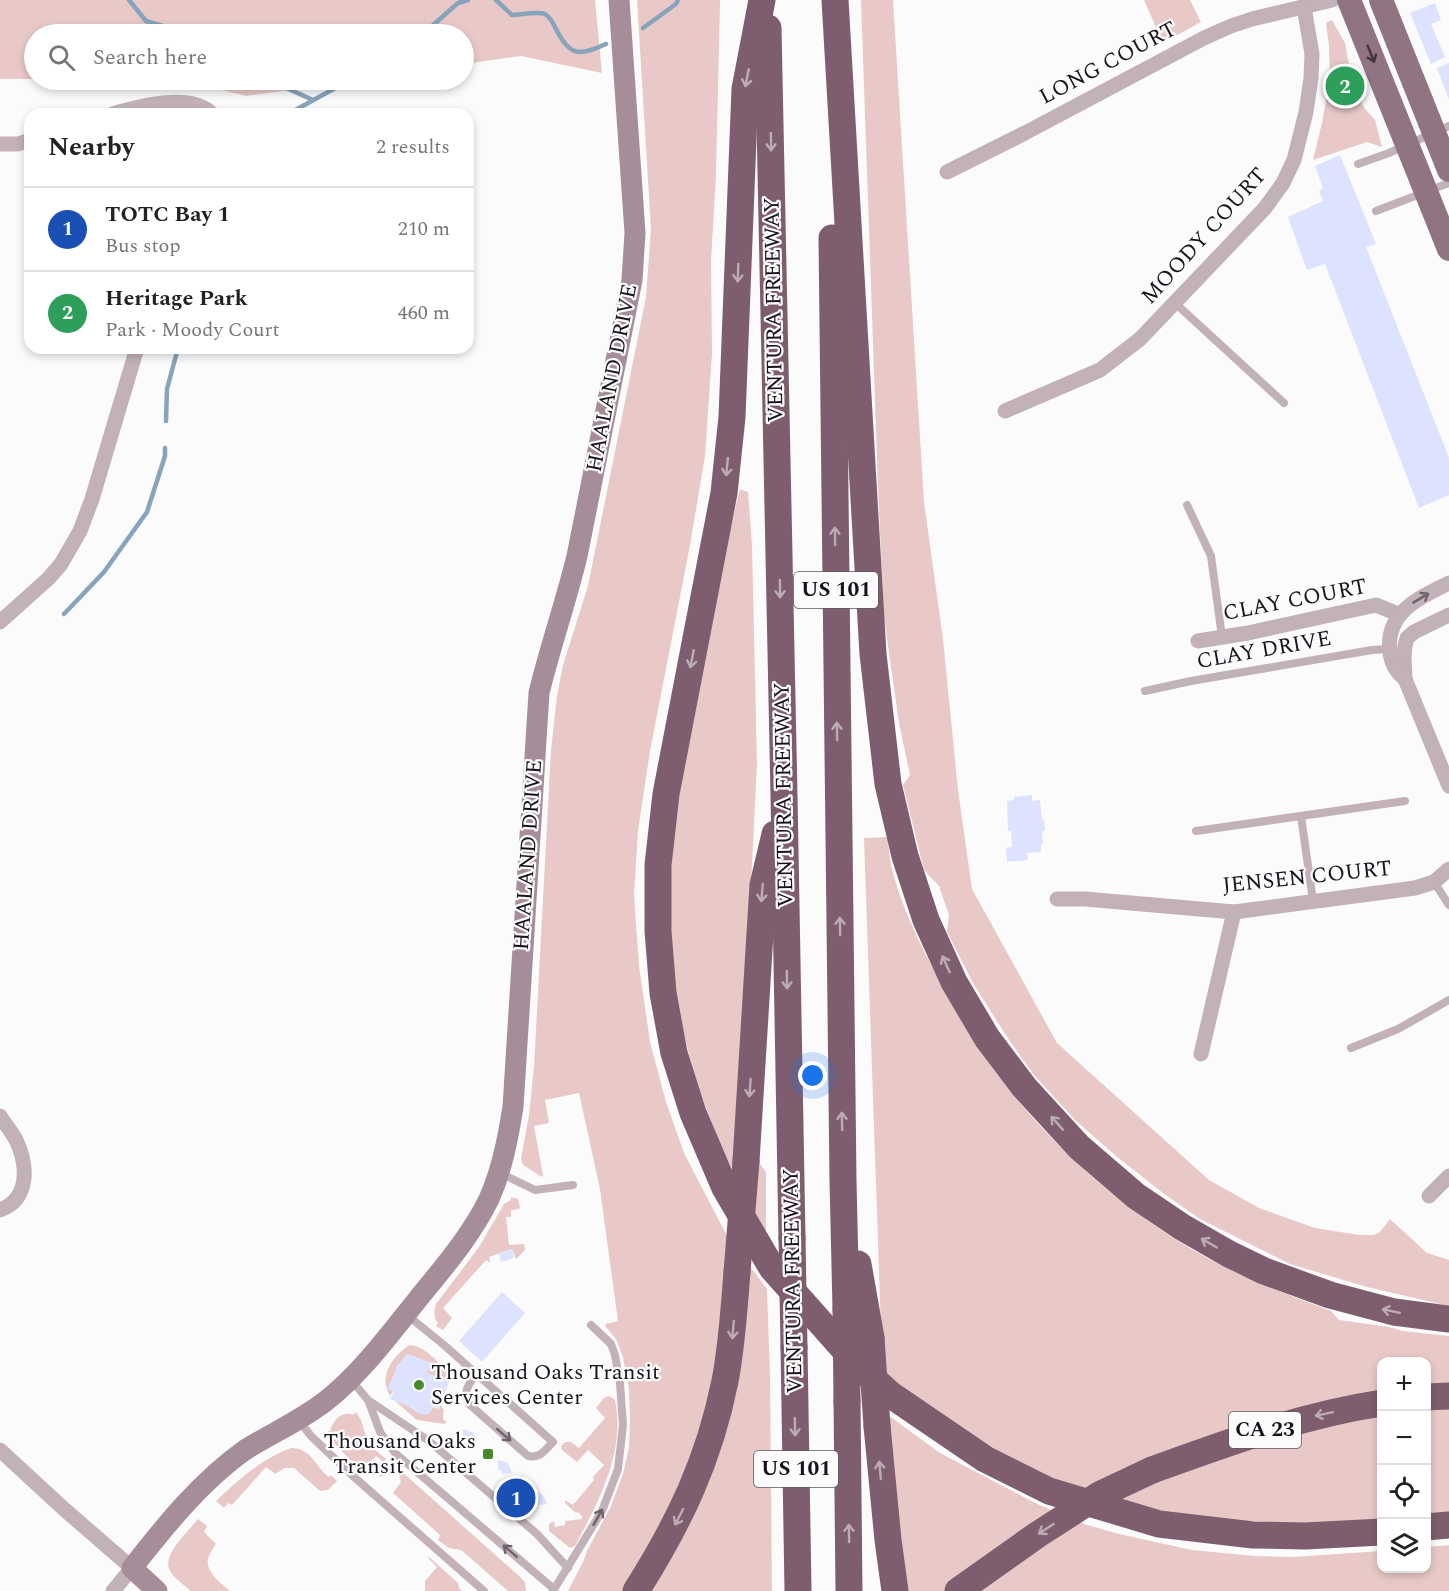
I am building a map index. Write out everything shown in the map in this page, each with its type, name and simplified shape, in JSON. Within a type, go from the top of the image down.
[{"type":"highway","points":[[762,0],[745,88],[732,405],[724,493],[666,794],[658,865],[657,932],[663,993],[674,1053],[693,1113],[725,1188],[772,1268],[859,1366],[891,1395],[985,1459],[1049,1491],[1159,1524],[1253,1535],[1305,1536],[1377,1532]]},
{"type":"highway","name":"VENTURA FREEWAY","points":[[768,0],[798,1591]]},
{"type":"highway","name":"US 101","points":[[829,0],[849,1591]]},
{"type":"highway","points":[[836,0],[873,654],[888,784],[905,856],[923,909],[954,982],[987,1038],[1024,1087],[1079,1147],[1136,1197],[1228,1254],[1264,1271],[1330,1295],[1394,1312],[1449,1319]]},
{"type":"highway","points":[[636,1591],[661,1551],[689,1496],[718,1415],[725,1380],[732,1338],[746,1161],[763,885],[784,795]]},
{"type":"highway","points":[[843,1180],[871,1338],[885,1516],[895,1591]]},
{"type":"highway","points":[[1431,1397],[1449,1395]]},
{"type":"highway","name":"CA 23","points":[[958,1591],[1037,1535],[1099,1495],[1152,1470],[1237,1439],[1302,1419],[1377,1404]]},
{"type":"highway","points":[[1431,1527],[1449,1525]]},
{"type":"main road","points":[[1349,0],[1449,249]]},
{"type":"main road","points":[[1381,0],[1442,129],[1449,170]]},
{"type":"street","name":"HAALAND DRIVE","points":[[132,1568],[150,1545],[219,1471],[244,1451],[325,1401],[370,1359],[453,1256],[489,1199],[499,1173],[513,1107],[539,693],[578,556],[633,268],[635,233],[619,0]]},
{"type":"street","name":"LONG COURT","points":[[947,172],[1204,38],[1252,19],[1332,0]]},
{"type":"street","name":"MOODY COURT","points":[[1005,411],[1100,370],[1140,339],[1265,208],[1283,183],[1294,160],[1306,112],[1312,54],[1304,7]]},
{"type":"street","points":[[132,108],[176,102],[207,108]]},
{"type":"street","points":[[0,144],[24,142]]},
{"type":"street","points":[[0,622],[37,591],[61,564],[76,540],[92,499],[135,354]]},
{"type":"street","name":"CLAY COURT","points":[[1389,649],[1391,632],[1398,614],[1449,583]]},
{"type":"street","name":"CLAY COURT","points":[[1198,641],[1248,633],[1376,605],[1398,614]]},
{"type":"street","points":[[1449,615],[1414,632],[1407,638],[1405,646],[1405,679],[1449,786]]},
{"type":"street","points":[[1389,649],[1396,673],[1405,679]]},
{"type":"street","name":"JENSEN COURT","points":[[1057,899],[1085,899],[1234,912],[1415,888],[1434,882],[1449,869]]},
{"type":"street","points":[[1201,1054],[1234,912]]},
{"type":"street","points":[[0,1116],[16,1140],[24,1160],[25,1178],[15,1202],[0,1210]]},
{"type":"street","points":[[1429,1196],[1449,1176]]},
{"type":"street","points":[[0,1450],[157,1591]]},
{"type":"street","points":[[113,1591],[132,1568]]},
{"type":"lane","points":[[1358,164],[1442,129]]},
{"type":"lane","points":[[1376,211],[1449,183]]},
{"type":"lane","points":[[1175,303],[1284,403]]},
{"type":"lane","points":[[1187,505],[1211,556],[1222,637]]},
{"type":"lane","name":"CLAY DRIVE","points":[[1145,691],[1191,681],[1389,649]]},
{"type":"lane","points":[[1196,831],[1405,801]]},
{"type":"lane","points":[[1301,816],[1313,902]]},
{"type":"lane","points":[[1434,882],[1449,905]]},
{"type":"lane","points":[[1351,1048],[1398,1029],[1449,1000]]},
{"type":"lane","points":[[499,1173],[535,1190],[573,1185]]},
{"type":"lane","points":[[406,1314],[444,1345],[553,1442],[539,1456],[528,1456],[470,1404],[466,1390],[476,1374]]},
{"type":"lane","points":[[368,1400],[380,1432],[395,1453],[553,1590],[602,1511],[618,1469],[623,1425],[615,1355],[611,1344],[591,1325]]},
{"type":"lane","points":[[351,1379],[368,1400],[429,1441],[537,1534],[568,1568]]},
{"type":"lane","points":[[298,1419],[311,1436],[354,1477],[484,1591]]},
{"type":"shaded area","points":[[0,0],[595,0],[602,73],[521,56],[474,63],[474,24],[24,24],[24,79],[0,79]]},
{"type":"shaded area","points":[[637,0],[720,0],[716,175],[711,261],[712,354],[705,456],[650,751],[638,831],[634,895],[639,966],[650,1042],[666,1102],[684,1153],[728,1238],[721,1335],[709,1403],[690,1470],[626,1591],[568,1591],[611,1506],[623,1474],[629,1447],[630,1419],[629,1389],[623,1357],[616,1339],[605,1326],[618,1321],[600,1189],[579,1093],[545,1100],[549,1123],[534,1126],[542,1177],[523,1165],[521,1159],[534,1067],[551,750],[557,696],[563,665],[588,586],[646,297],[651,229]]},
{"type":"shaded area","points":[[861,0],[893,0],[924,502],[943,639],[958,790],[972,889],[1057,1043],[1209,1180],[1259,1208],[1315,1228],[1374,1235],[1380,1232],[1390,1219],[1427,1253],[1449,1260],[1449,1306],[1367,1287],[1290,1264],[1200,1219],[1163,1193],[1075,1120],[1034,1075],[973,983],[947,932],[949,915],[939,886],[924,870],[903,785],[910,775],[899,723],[884,617]]},
{"type":"shaded area","points":[[1144,0],[1190,0],[1201,22],[1163,43]]},
{"type":"shaded area","points":[[1332,20],[1345,43],[1349,65],[1357,75],[1362,91],[1362,104],[1375,120],[1382,147],[1367,142],[1313,160],[1330,78],[1326,23]]},
{"type":"shaded area","points":[[222,90],[289,90],[246,96]]},
{"type":"shaded area","points":[[740,489],[748,492],[752,544],[757,764],[747,964],[754,1156],[766,1172],[766,1232],[723,1149],[691,1062],[680,1017],[669,925],[674,830],[681,783],[723,564]]},
{"type":"shaded area","points":[[888,837],[891,865],[897,886],[917,937],[972,1038],[986,1059],[1026,1110],[1096,1180],[1148,1221],[1212,1261],[1331,1311],[1339,1320],[1449,1336],[1449,1512],[1431,1514],[1431,1357],[1377,1357],[1377,1520],[1322,1525],[1185,1518],[1054,1480],[995,1450],[936,1415],[885,1374],[881,1330],[864,838]]},
{"type":"shaded area","points":[[511,1197],[518,1199],[520,1207],[511,1210],[511,1217],[506,1217],[509,1245],[524,1244],[525,1250],[516,1259],[512,1249],[489,1257],[490,1263],[486,1260],[443,1308],[452,1318],[443,1330],[436,1326],[438,1323],[434,1314],[436,1304],[479,1247],[504,1204],[511,1200]]},
{"type":"shaded area","points":[[747,1262],[767,1289],[772,1591],[649,1591],[671,1554]]},
{"type":"shaded area","points":[[410,1345],[427,1352],[450,1374],[452,1379],[449,1382],[427,1373],[431,1363],[407,1354],[398,1364],[388,1389],[393,1391],[390,1396],[385,1379],[387,1371],[402,1350]]},
{"type":"shaded area","points":[[608,1396],[615,1400],[617,1419],[617,1438],[613,1457],[601,1494],[575,1546],[570,1548],[549,1531],[549,1524],[554,1521],[555,1527],[565,1525],[565,1521],[582,1519],[578,1512],[576,1513],[565,1503],[565,1500],[573,1505],[604,1465],[588,1450],[577,1462],[562,1450],[561,1446],[565,1442],[571,1442],[579,1448],[605,1418],[596,1408]]},
{"type":"shaded area","points":[[394,1400],[424,1414],[430,1413],[433,1407],[439,1409],[441,1405],[445,1424],[417,1420]]},
{"type":"shaded area","points":[[356,1412],[366,1437],[386,1459],[384,1462],[376,1456],[362,1472],[333,1442],[328,1431],[338,1417],[345,1414],[353,1415]]},
{"type":"shaded area","points":[[888,1415],[940,1453],[1035,1503],[1084,1524],[1192,1550],[1255,1556],[1293,1557],[1377,1551],[1377,1573],[1431,1573],[1431,1547],[1449,1545],[1449,1591],[908,1591],[899,1534]]},
{"type":"shaded area","points":[[291,1448],[304,1451],[324,1473],[329,1477],[331,1475],[337,1481],[328,1490],[320,1491],[294,1468],[285,1468],[275,1474],[266,1467],[232,1505],[228,1503],[224,1508],[216,1501],[260,1464]]},
{"type":"shaded area","points":[[391,1462],[518,1575],[525,1582],[526,1591],[508,1591],[461,1550],[449,1548],[438,1540],[440,1535],[393,1493],[401,1482],[399,1474],[378,1477]]},
{"type":"shaded area","points":[[198,1519],[207,1526],[204,1532],[216,1544],[208,1558],[209,1568],[214,1577],[230,1591],[191,1591],[170,1571],[169,1558]]},
{"type":"shaded area","points":[[429,1557],[458,1583],[462,1591],[425,1591],[425,1581],[437,1567]]},
{"type":"building","points":[[1435,3],[1441,20],[1431,24],[1445,57],[1431,64],[1410,13]]},
{"type":"building","points":[[1449,63],[1449,100],[1437,68]]},
{"type":"building","points":[[1340,155],[1376,244],[1366,247],[1449,458],[1449,495],[1419,508],[1325,264],[1307,270],[1288,217],[1323,201],[1319,191],[1323,188],[1315,166]]},
{"type":"building","points":[[1032,795],[1032,801],[1040,800],[1042,820],[1044,819],[1045,831],[1042,831],[1041,852],[1027,853],[1028,860],[1007,862],[1006,848],[1012,847],[1011,831],[1008,831],[1007,801],[1014,800],[1014,797]]},
{"type":"building","points":[[512,1249],[514,1258],[501,1262],[499,1253]]},
{"type":"building","points":[[502,1292],[525,1313],[482,1362],[459,1341]]},
{"type":"building","name":"Thousand Oaks Transit Services Center","points":[[407,1354],[431,1363],[427,1373],[449,1382],[439,1409],[433,1406],[430,1413],[424,1415],[390,1399],[394,1391],[388,1389],[398,1364],[400,1365]]},
{"type":"building","points":[[463,1429],[472,1432],[477,1442],[468,1442],[463,1439]]},
{"type":"building","points":[[498,1460],[508,1463],[512,1473],[502,1474],[502,1471],[498,1469]]},
{"type":"building","points":[[533,1491],[542,1494],[547,1504],[538,1505],[533,1501]]},
{"type":"waterway","points":[[129,0],[146,21],[156,24]]},
{"type":"waterway","points":[[434,24],[458,3],[468,0]]},
{"type":"waterway","points":[[496,0],[512,15],[545,14],[552,21],[566,45],[576,52],[589,51],[606,44]]},
{"type":"waterway","points":[[643,28],[676,4],[678,0]]},
{"type":"waterway","points":[[291,90],[313,100]]},
{"type":"waterway","points":[[299,108],[332,90]]},
{"type":"waterway","points":[[166,421],[167,389],[176,354]]},
{"type":"waterway","points":[[64,614],[104,572],[147,512],[165,456],[165,448]]},
{"type":"place","name":"Heritage Park","points":[[1345,86]]},
{"type":"place","name":"Thousand Oaks Transit Services Center","points":[[419,1385]]},
{"type":"place","name":"Thousand Oaks Transit Center","points":[[488,1454]]},
{"type":"place","name":"TOTC Bay 1","points":[[516,1498]]}]
